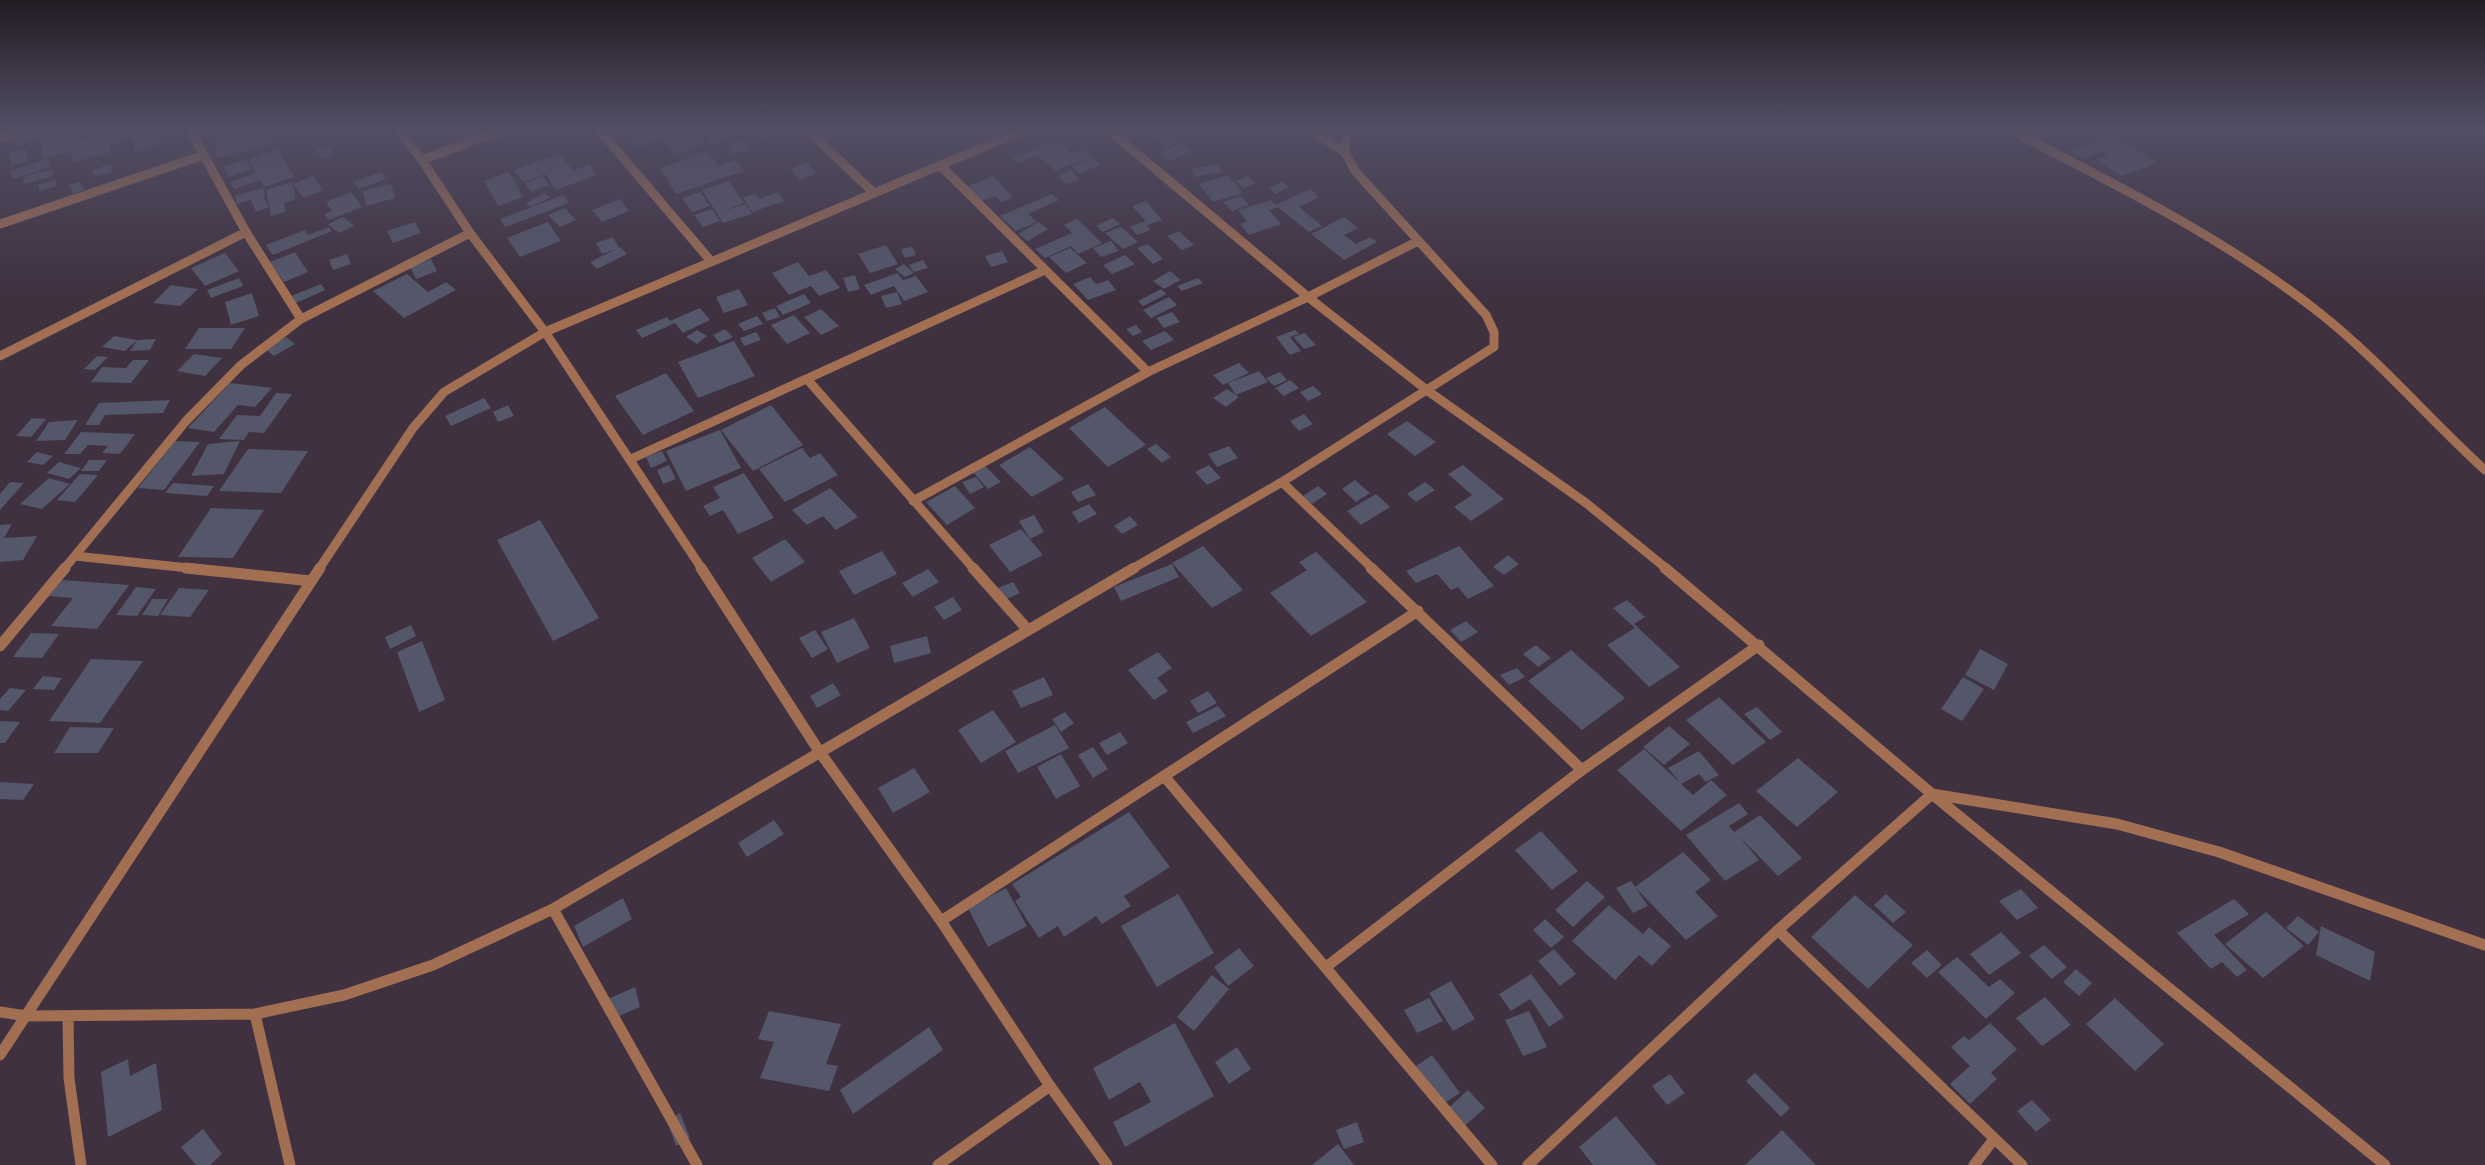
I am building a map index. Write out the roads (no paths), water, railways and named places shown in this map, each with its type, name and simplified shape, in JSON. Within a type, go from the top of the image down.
[{"type":"street","points":[[0,224],[129,180]]},
{"type":"street","points":[[218,180],[246,232],[301,319]]},
{"type":"street","points":[[435,180],[470,233],[545,332],[631,459],[819,750],[940,921],[1050,1086],[1106,1165]]},
{"type":"street","points":[[642,180],[710,260]]},
{"type":"street","points":[[861,180],[873,192]]},
{"type":"street","points":[[0,1055],[413,428],[444,392],[545,332],[710,260],[902,180]]},
{"type":"street","points":[[955,180],[1148,372]]},
{"type":"street","points":[[1169,180],[1308,297],[1428,391],[1507,449],[1586,503],[1759,645],[1932,794],[2385,1165]]},
{"type":"street","points":[[0,1012],[27,1016],[255,1014],[344,995],[416,971],[553,909],[819,750],[1282,482],[1428,391],[1494,347],[1494,332],[1486,315],[1364,180]]},
{"type":"street","points":[[2108,180],[2132,193],[2272,278],[2321,314],[2375,361],[2485,470]]},
{"type":"street","points":[[0,356],[246,232]]},
{"type":"street","points":[[0,646],[186,420],[241,365],[301,319],[470,233]]},
{"type":"street","points":[[913,501],[1148,372],[1308,297],[1418,241]]},
{"type":"street","points":[[631,459],[1045,270]]},
{"type":"street","points":[[808,378],[913,501],[1028,630]]},
{"type":"street","points":[[1282,482],[1582,770]]},
{"type":"street","points":[[75,556],[311,581]]},
{"type":"street","points":[[940,921],[1418,611]]},
{"type":"street","points":[[1326,967],[1582,770],[1759,645]]},
{"type":"street","points":[[1164,776],[1492,1165]]},
{"type":"street","points":[[1528,1165],[1778,930],[1932,794]]},
{"type":"street","points":[[1932,794],[2117,824],[2219,852],[2485,945]]},
{"type":"street","points":[[553,909],[697,1165]]},
{"type":"street","points":[[1778,930],[2022,1165]]},
{"type":"street","points":[[255,1014],[290,1165]]},
{"type":"street","points":[[68,1016],[68,1078],[81,1165]]},
{"type":"street","points":[[938,1165],[1050,1086]]},
{"type":"street","points":[[1974,1165],[1994,1139]]}]
